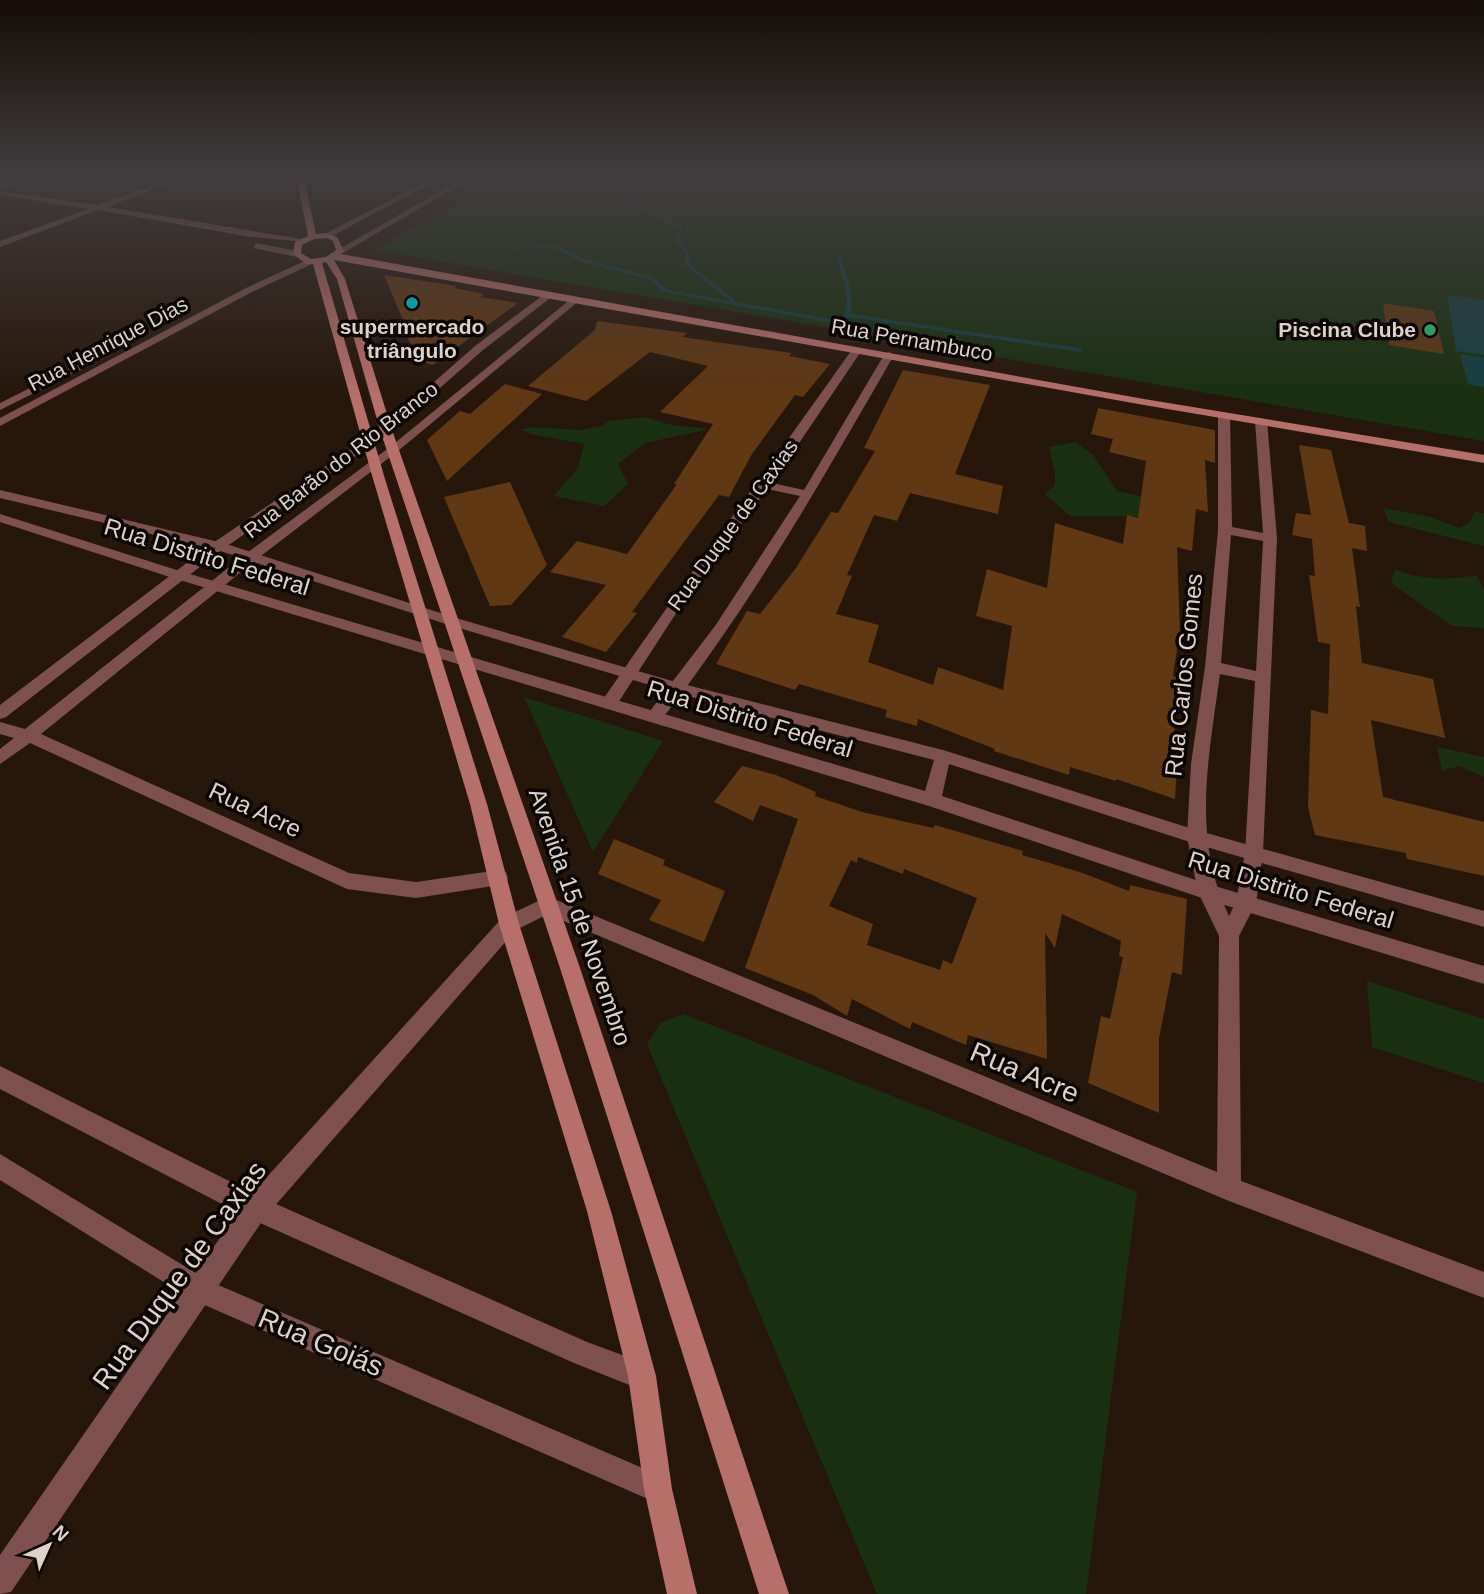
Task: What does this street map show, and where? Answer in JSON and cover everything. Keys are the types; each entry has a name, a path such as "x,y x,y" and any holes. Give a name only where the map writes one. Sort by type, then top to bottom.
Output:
{"main road":[{"path":"305,248 318,257"},
{"name":"Avenida 15 de Novembro","path":"318,257 324,248"},
{"name":"Avenida 15 de Novembro","path":"318,257 341,279 386,429 640,1179 774,1594"},
{"name":"Avenida 15 de Novembro","path":"318,257 367,442 433,652 499,878 509,924 599,1211 642,1376 658,1489 682,1594"},
{"name":"Rua Pernambuco","path":"318,257 1484,459"}],"street":[{"name":"Rua Pernambuco","path":"270,248 318,257"},
{"name":"Rua Henrique Dias","path":"0,423 249,290 334,248"},
{"name":"Rua Henrique Dias","path":"0,407 236,287 318,257"},
{"name":"Rua Barão do Rio Branco","path":"0,713 178,575 386,429 479,348 549,295"},
{"name":"Rua Barão do Rio Branco","path":"0,758 252,556 394,449 575,300"},
{"path":"479,348 509,353"},
{"name":"Rua Duque de Caxias","path":"610,702 677,601 764,485 857,350"},
{"name":"Rua Duque de Caxias","path":"656,715 730,617 889,355"},
{"name":"Rua Carlos Gomes","path":"1224,415 1225,530 1213,667 1199,764 1196,837 1208,892 1229,936 1229,1189"},
{"name":"Rua Carlos Gomes","path":"1229,936 1246,903 1254,853 1269,538 1261,421"},
{"path":"764,485 807,494"},
{"name":"Rua Distrito Federal","path":"0,494 218,546 451,621 678,688 943,756 1196,837 1484,919"},
{"name":"Rua Distrito Federal","path":"0,518 466,662 656,715 932,800 1208,892 1484,975"},
{"path":"1225,530 1269,538"},
{"path":"1213,667 1264,678"},
{"name":"Rua Acre","path":"0,728 29,736 347,881 416,890 499,878"},
{"path":"932,800 943,756"},
{"name":"Rua Duque de Caxias","path":"0,1581 256,1209 509,924 547,905"},
{"name":"Rua Acre","path":"547,905 1229,1189 1484,1285"},
{"path":"3,1083 256,1209 583,1354 642,1376"},
{"name":"Rua Goiás","path":"0,1166 200,1290 658,1489"}],"green space":[{"path":"1484,248 1484,441 859,333 864,326 853,324 848,331 374,250"},
{"path":"645,417 672,425 710,429 645,443 618,464 628,484 604,506 554,496 578,468 584,444 521,430 532,427 581,430 601,426 609,421"},
{"path":"1075,442 1093,455 1117,491 1168,502 1173,517 1070,516 1045,494 1055,485 1049,447"},
{"path":"1383,508 1431,517 1459,528 1469,523 1475,512 1484,513 1484,546 1389,522"},
{"path":"1395,570 1436,578 1477,575 1484,590 1484,628 1452,626 1391,583"},
{"path":"524,697 663,741 593,852"},
{"path":"1437,747 1484,757 1484,777 1459,766 1442,771"},
{"path":"1367,981 1484,1019 1484,1083 1372,1047"},
{"path":"683,1014 1137,1192 1086,1594 877,1594 647,1044 661,1023"}],"water":[{"path":"1447,295 1484,300 1484,355 1456,351"},
{"path":"1460,354 1484,358 1484,387 1468,384"}],"building":[{"path":"384,275 457,286 454,288 484,294 480,297 518,303 433,365 417,360"},
{"path":"1383,303 1434,311 1444,354 1389,345"},
{"path":"597,321 687,333 682,337 792,353 789,356 830,364 803,397 795,395 752,454 729,497 719,495 632,612 637,613 606,652 562,637 606,585 550,572 577,541 627,554 677,484 674,484 713,424 660,412 708,366 650,352 586,401 528,386 595,330"},
{"path":"903,370 990,385 955,474 1003,486 998,514 910,493 897,521 874,515 847,575 852,576 836,614 879,625 868,662 933,685 938,667 1003,690 1012,626 976,616 987,569 1047,588 1055,523 1123,544 1127,515 1138,518 1146,461 1109,452 1113,439 1091,434 1098,408 1215,430 1215,463 1205,460 1208,512 1196,509 1192,551 1177,547 1180,631 1173,676 1178,677 1174,735 1179,736 1175,799 1070,767 1069,775 994,751 995,749 918,719 917,726 885,717 887,710 799,684 795,690 716,664 747,611 760,614 796,568 831,512 838,513 875,451 864,448"},
{"path":"505,384 542,394 447,481 427,440 460,411 470,414"},
{"path":"1299,445 1331,450 1349,523 1365,526 1367,551 1352,548 1360,607 1356,606 1362,663 1433,679 1445,738 1371,720 1383,797 1484,822 1484,876 1407,859 1406,853 1315,835 1308,807 1311,710 1328,714 1330,644 1318,642 1309,575 1315,576 1312,539 1292,535 1296,513 1311,515"},
{"path":"510,482 547,565 511,605 490,606 444,497"},
{"path":"742,766 776,775 816,792 815,796 862,812 933,828 935,825 1023,851 1022,855 1080,872 1129,891 1130,885 1187,899 1182,975 1172,972 1159,1038 1159,1113 1088,1083 1101,1016 1110,1019 1123,957 1119,956 1121,941 1062,914 1055,948 1045,933 1047,1059 968,1035 966,1045 912,1022 910,1029 852,999 847,1016 813,995 745,968 798,819 760,805 753,821 714,802","holes":["858,857 903,874 904,869 977,898 952,964 943,960 940,970 867,945 873,924 829,906 851,860 857,863"]},
{"path":"614,839 665,860 663,865 725,891 704,942 649,920 661,900 598,874"}],"waterway":[{"path":"559,248 579,259 650,278 666,291 843,323 847,316 849,300 839,259"},
{"path":"684,248 688,265 733,301"},
{"path":"849,315 1080,350"}],"place":[{"name":"supermercado triângulo","path":"412,303"},
{"name":"Piscina Clube","path":"1430,330"}]}
